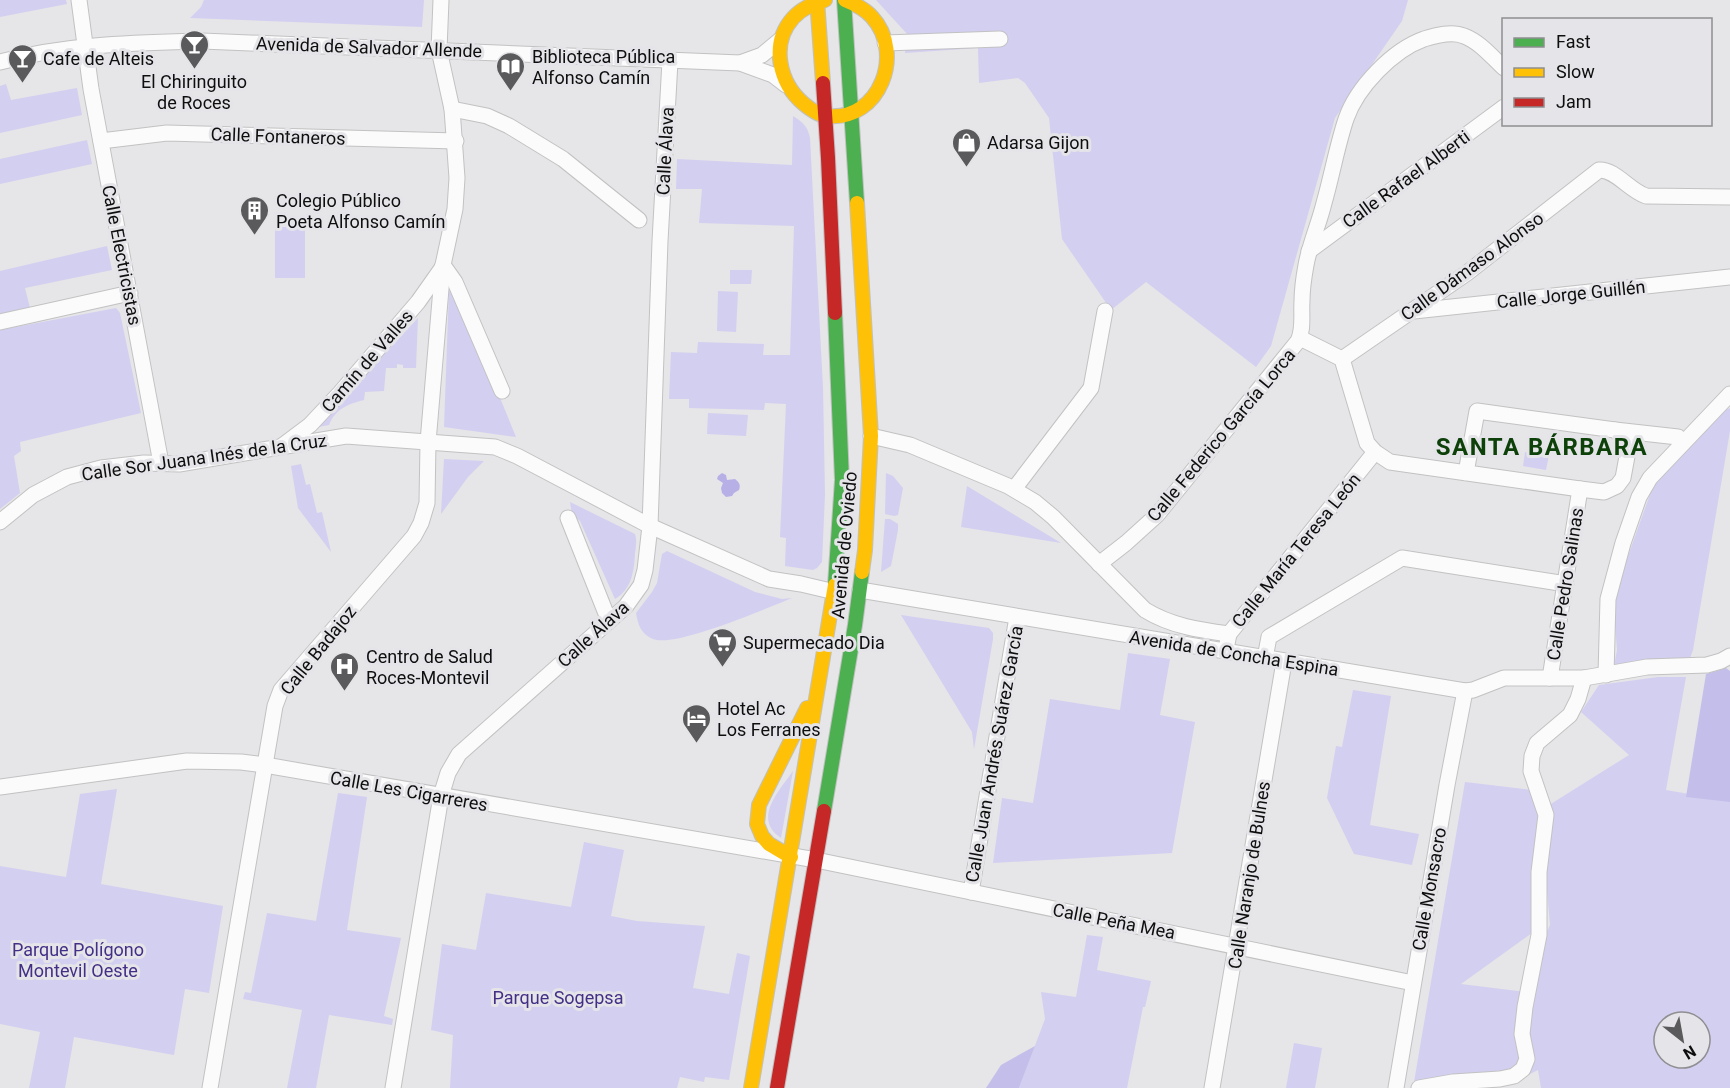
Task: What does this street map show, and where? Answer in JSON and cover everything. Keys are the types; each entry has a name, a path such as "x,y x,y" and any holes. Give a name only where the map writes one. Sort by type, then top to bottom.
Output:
{"main road":[{"path":"816,0 798,12 785,29 780,40 780,64 786,85 799,101 824,116 850,115 864,108 877,95 885,77 885,43 875,19 863,9 844,0"},
{"name":"Avenida de Oviedo","path":"751,1088 835,592 842,480 816,0"},
{"name":"Avenida de Oviedo","path":"777,1088 855,625 865,550 871,436 844,0"},
{"name":"Avenida de Oviedo","path":"791,857 769,844 762,836 757,824 759,805 820,682"}],"street":[{"name":"Calle Electricistas","path":"79,0 91,89 161,463"},
{"path":"441,0 439,50 452,109 457,178 455,209 443,265 455,282 502,391"},
{"path":"862,0 875,19"},
{"name":"Calle Federico García Lorca","path":"1099,564 1157,515 1300,338 1304,279 1309,251 1347,118 1356,99 1378,71 1401,51 1419,41 1446,34 1462,35 1476,43 1502,67"},
{"path":"885,43 1000,39"},
{"name":"Avenida de Salvador Allende","path":"740,63 762,55 780,40"},
{"name":"Avenida de Salvador Allende","path":"0,62 16,57 85,46 202,41 740,63 773,75 786,85"},
{"name":"Calle Álava","path":"393,1088 441,796 448,773 459,754 626,606 641,585 650,526 660,241 670,61"},
{"path":"852,152 858,132 877,95"},
{"name":"Calle Rafael Alberti","path":"1309,251 1502,108"},
{"path":"452,109 487,116 509,126 563,159 639,220"},
{"name":"Calle Fontaneros","path":"101,141 167,133 456,141"},
{"name":"Calle Dámaso Alonso","path":"1342,359 1467,273 1599,171 1608,171 1638,193 1646,196 1730,197"},
{"name":"Calle Badajoz","path":"210,1088 275,706 281,690 422,524 427,503 428,442 443,265"},
{"name":"Camín de Valles","path":"281,447 310,425 340,393 418,302 443,265"},
{"name":"Calle Jorge Guillén","path":"1412,311 1730,277"},
{"path":"0,322 130,293"},
{"path":"1014,489 1091,388 1105,311"},
{"path":"1300,338 1342,359 1367,443 1375,452 1390,462 1604,492 1617,486 1623,478 1628,451 1625,440 1615,430"},
{"path":"1606,675 1608,599 1623,543 1639,497 1650,478 1730,394"},
{"path":"1466,473 1477,411 1678,437"},
{"name":"Calle Sor Juana Inés de la Cruz","path":"0,522 33,495 67,477 101,468 144,463 179,464 346,436 495,447 517,456 650,526"},
{"path":"871,436 910,445 1014,489 1053,517 1145,610 1157,618 1177,625 1229,634"},
{"name":"Calle María Teresa León","path":"1226,652 1229,634 1375,452"},
{"name":"Calle Pedro Salinas","path":"1550,678 1580,489"},
{"path":"568,518 609,621"},
{"path":"650,526 769,579 835,592"},
{"path":"1264,658 1269,637 1402,558 1566,584"},
{"name":"Avenida de Concha Espina","path":"860,590 1465,691 1504,678 1584,678 1647,668 1707,665 1730,656"},
{"name":"Calle Juan Andrés Suárez García","path":"970,892 1017,617"},
{"name":"Calle Naranjo de Bulnes","path":"1212,1088 1284,662"},
{"path":"1419,1088 1453,1082 1500,1079 1514,1076 1523,1069 1527,1059 1522,1034 1539,935 1539,872 1546,815 1531,771 1532,756 1537,743 1570,716 1584,678"},
{"name":"Calle Monsacro","path":"1396,1088 1465,691"},
{"name":"Calle Les Cigarreres","path":"0,787 187,761 240,762 816,860"},
{"name":"Calle Peña Mea","path":"816,860 1413,983"}],"green space":[{"path":"0,0 66,0 67,4 0,17"},
{"path":"204,0 424,0 422,27 190,18 201,7"},
{"path":"876,0 1408,0 1402,21 1335,118 1271,346 1256,367 1146,282 1111,310 1062,239 1049,118 1025,83 1018,78 979,83 978,48 905,53 908,35"},
{"path":"6,84 11,100 77,88 82,115 0,133 0,86"},
{"path":"793,116 804,125 810,138 823,388 825,495 822,562 813,570 785,566 786,538 780,537 786,404 765,403 764,410 689,408 689,399 669,399 671,352 697,353 698,342 764,344 763,355 790,355 794,226 699,223 702,189 676,189 677,159 792,165"},
{"path":"87,140 92,164 0,184 0,159"},
{"path":"275,227 305,227 305,278 275,278"},
{"path":"107,246 112,270 25,288 30,308 0,314 0,271"},
{"path":"730,270 752,270 751,284 730,284"},
{"path":"451,289 459,298 516,437 444,427 449,290"},
{"path":"718,291 738,292 736,332 717,331"},
{"path":"116,308 120,313 141,413 20,442 21,451 14,456 20,493 0,509 0,330"},
{"path":"418,318 416,368 403,368 403,365 397,364 397,368 386,368 384,391 365,392 364,400 343,408 329,425 318,427 317,426"},
{"path":"1730,408 1730,431 1690,658 1614,666 1617,650 1613,598 1653,486 1719,413"},
{"path":"708,413 748,415 746,436 707,434"},
{"path":"1525,452 1549,455 1546,470 1523,466"},
{"path":"444,459 484,461 468,477 441,514"},
{"path":"301,464 306,485 310,484 317,513 322,512 331,552 298,508 291,466"},
{"path":"886,473 893,476 903,488 898,515 894,516 885,514"},
{"path":"967,486 1061,543 961,527"},
{"path":"570,502 635,534 636,545 631,579 621,595 615,599 580,521 572,514"},
{"path":"885,519 898,524 898,530 891,566 881,572"},
{"path":"667,551 755,592 782,599 792,598 700,633 680,638 653,639 641,629 636,613 657,583 662,554"},
{"path":"901,615 989,628 993,633 974,749 972,732"},
{"path":"1128,653 1170,659 1160,715 1195,722 1172,853 993,863 1002,798 1033,803 1050,699 1120,710"},
{"path":"1658,677 1686,677 1666,790 1730,801 1730,1088 1541,1088 1538,1070 1526,1076 1413,1088 1465,782 1532,790 1542,821 1532,933 1461,984 1534,993 1546,934 1550,925 1547,890 1546,807 1629,755 1581,712 1599,685"},
{"path":"1353,690 1391,696 1370,825 1419,834 1412,865 1354,854 1327,798 1336,746 1342,747"},
{"path":"793,771 781,838 773,830 768,814 775,796"},
{"name":"Parque Polígono Montevil Oeste","path":"117,789 101,884 223,906 209,993 185,989 174,1055 74,1037 65,1088 29,1088 40,1032 0,1024 0,866 66,877 80,794"},
{"path":"338,793 367,797 347,930 401,938 384,1016 393,1019 392,1025 329,1015 316,1088 287,1088 302,1010 243,999 245,992 251,993 267,913 316,921"},
{"name":"Parque Sogepsa","path":"584,842 624,850 611,916 637,921 705,926 693,988 729,994 737,953 750,956 729,1080 705,1077 704,1082 680,1077 677,1088 450,1088 453,1035 431,1030 442,944 476,950 486,893 571,907"},
{"path":"1087,935 1103,937 1097,970 1151,981 1145,1007 1143,1007 1127,1088 1019,1088 1045,1019 1041,992 1076,997"},
{"path":"1294,1043 1322,1048 1315,1088 1286,1088"}],"shaded area":[{"path":"722,473 726,475 727,480 735,479 739,484 739,490 732,496 726,497 722,493 723,483 717,479"},
{"path":"1726,668 1730,671 1730,802 1686,797 1706,674"},
{"path":"1035,1046 1019,1088 986,1088 1001,1065"}],"traffic: fast":[{"path":"844,0 857,203"},
{"path":"835,313 842,480 835,585"},
{"path":"824,811 862,572"}],"traffic: slow":[{"path":"817,0 823,83"},
{"path":"825,0 804,9 793,18 782,39 780,63 783,74 795,95 812,110 828,116 846,115 861,108 882,82 886,65 886,48 882,32 872,17 845,0"},
{"path":"857,203 871,436 862,572"},
{"path":"751,1088 835,585"},
{"path":"791,857 769,844 762,836 757,824 759,805 807,708"}],"traffic: jam":[{"path":"823,83 835,313"},
{"path":"777,1088 824,811"}],"place":[{"name":"El Chiringuito de Roces","path":"194,70"},
{"name":"Cafe de Alteis","path":"22,84"},
{"name":"Biblioteca Pública Alfonso Camín","path":"511,92"},
{"name":"Adarsa Gijon","path":"966,168"},
{"name":"Colegio Público Poeta Alfonso Camín","path":"255,236"},
{"name":"Supermecado Dia","path":"722,668"},
{"name":"Centro de Salud Roces-Montevil","path":"345,692"},
{"name":"Hotel Ac Los Ferranes","path":"696,744"}],"district":[{"name":"SANTA BÁRBARA","path":"1542,447"}]}
